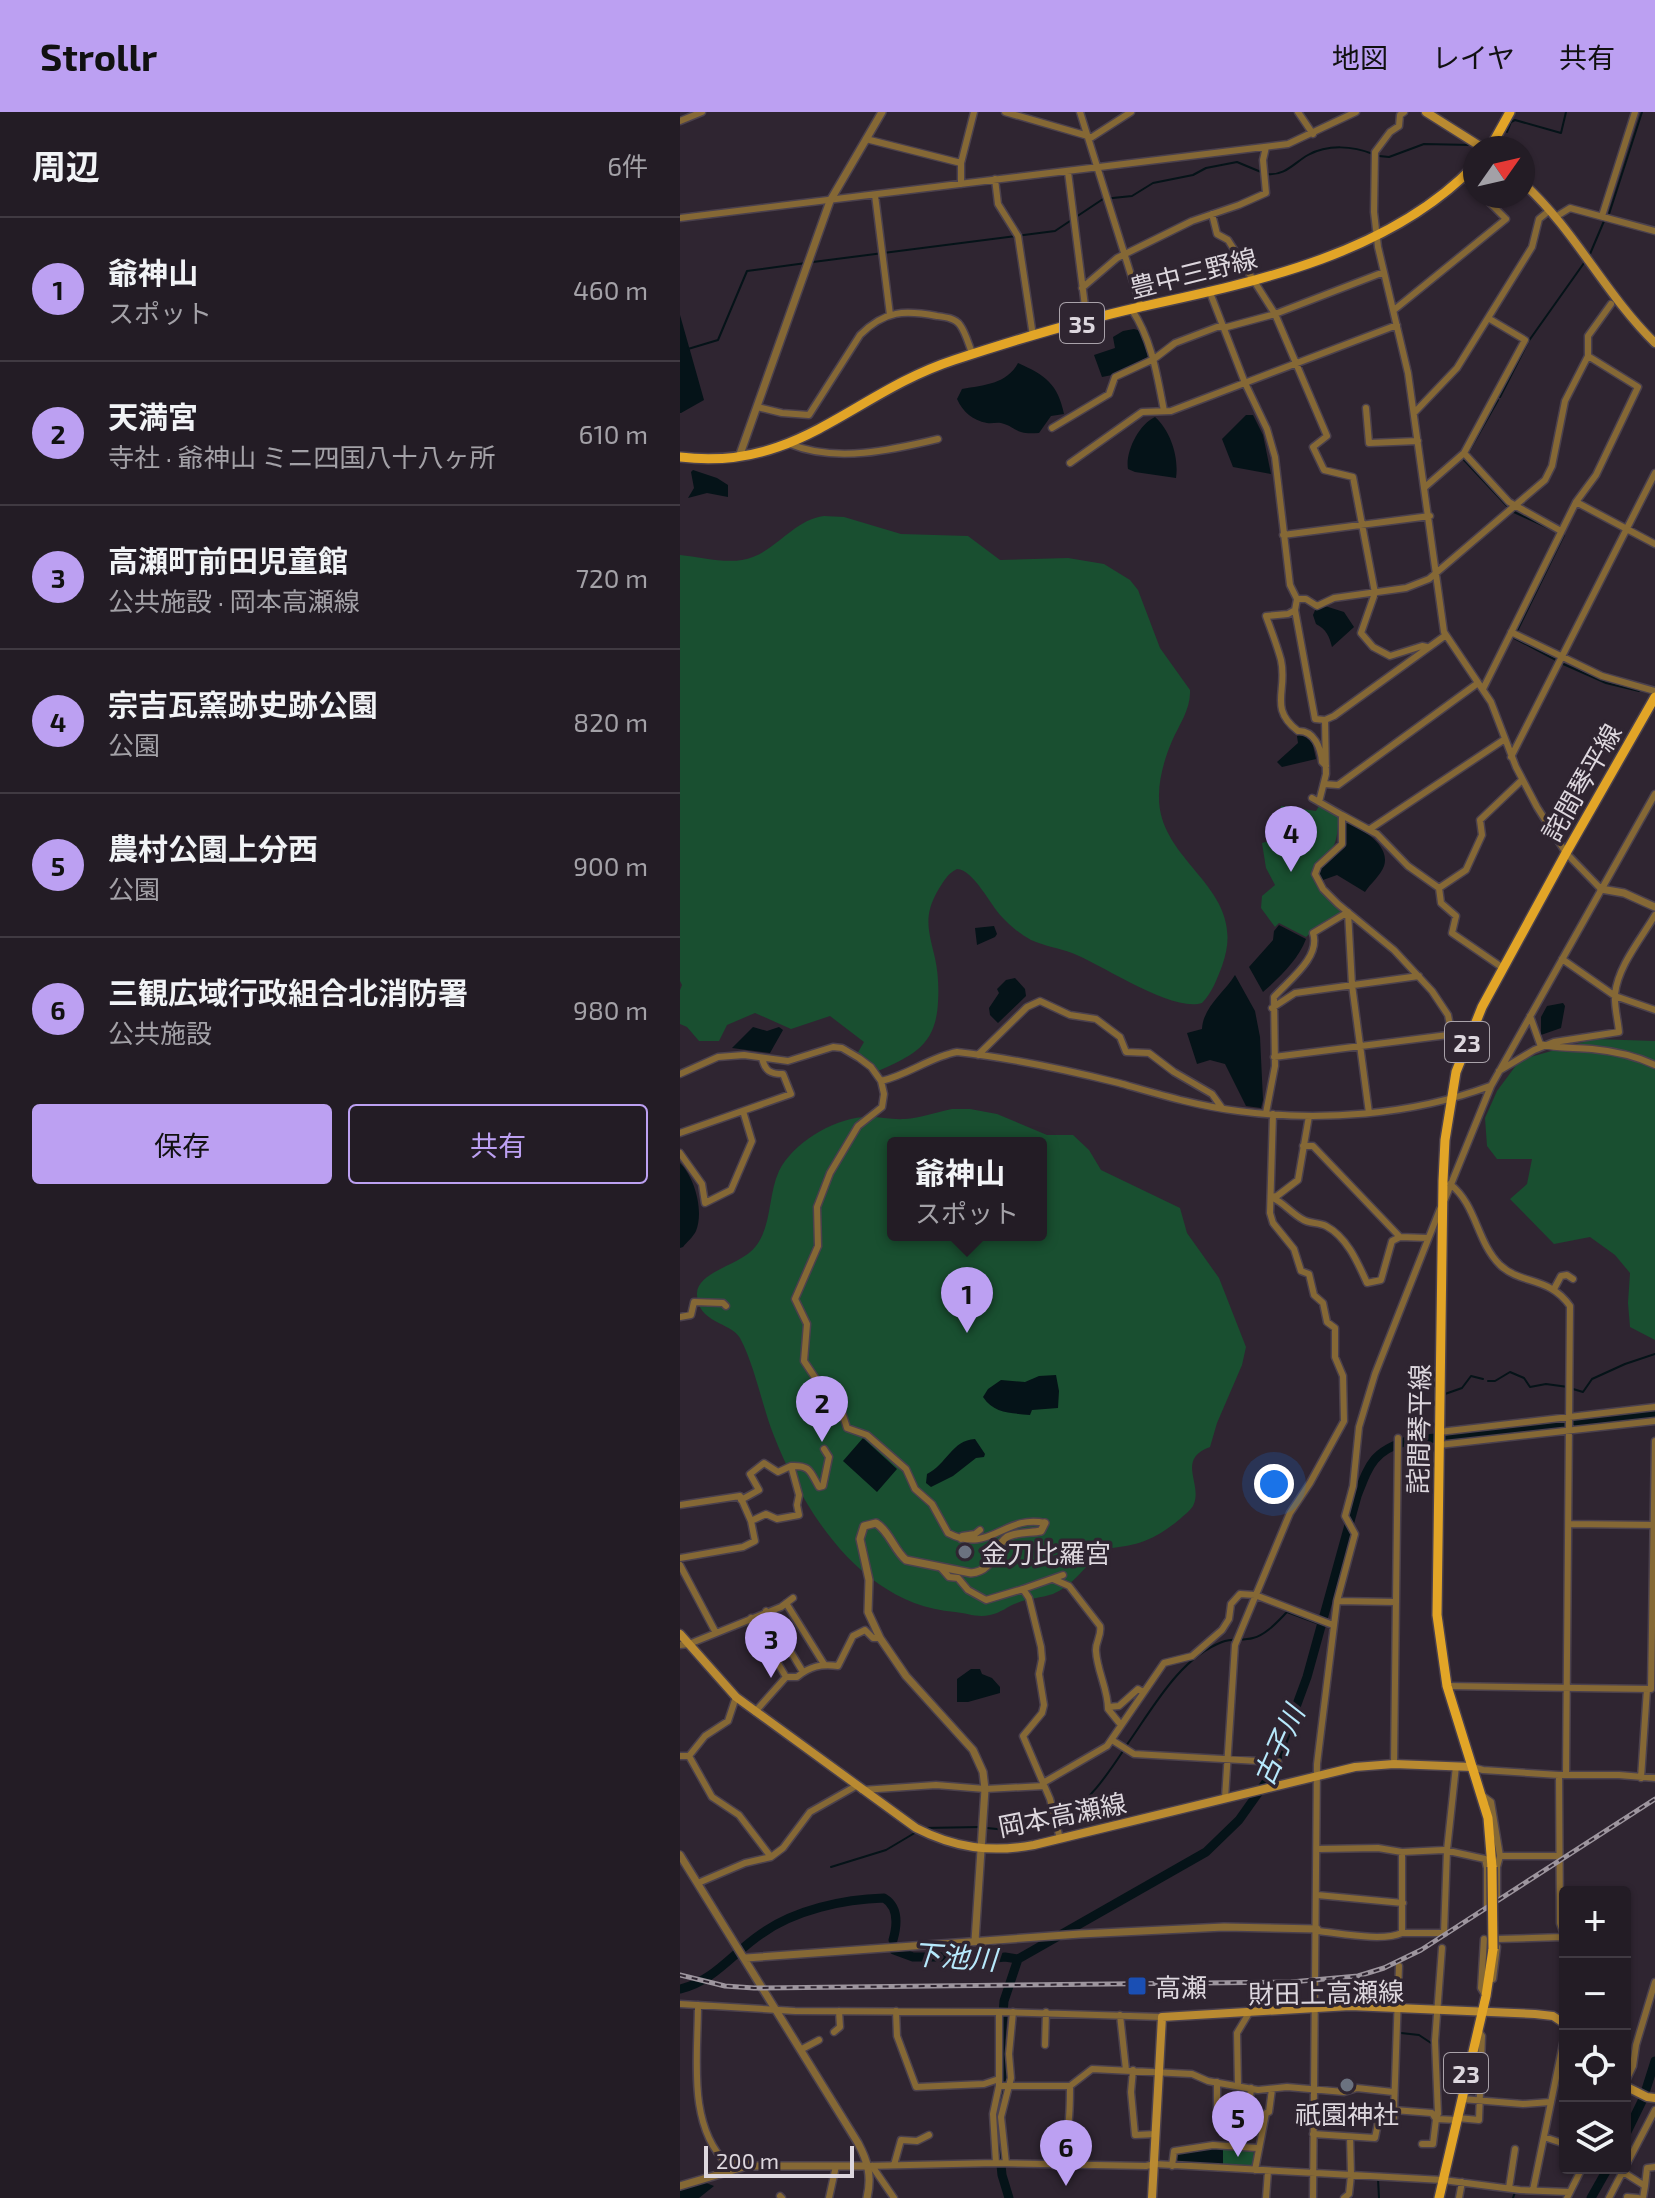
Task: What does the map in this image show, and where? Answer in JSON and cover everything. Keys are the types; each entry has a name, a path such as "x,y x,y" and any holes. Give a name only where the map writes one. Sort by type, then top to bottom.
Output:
{"main road":[{"path":"1426,112 1464,136"},
{"path":"1497,136 1510,112"},
{"name":"豊中三野線","path":"680,457 739,457 790,444 937,366 1136,308 1253,281 1318,261 1426,207 1462,175"},
{"path":"1535,195 1554,213 1631,319 1655,343"},
{"name":"詫間琴平線","path":"1439,2198 1496,1941 1488,1818 1447,1686 1437,1615 1443,1203 1450,1100 1463,1052 1482,1007 1655,694"},
{"name":"岡本高瀬線","path":"680,1634 684,1644 755,1712 859,1788 934,1837 956,1845 980,1849 1014,1848 1355,1767 1394,1764 1472,1767"},
{"name":"財田上高瀬線","path":"1162,2017 1350,2006 1545,2015 1559,2020"},
{"path":"1152,2198 1162,2017"},
{"path":"1631,2087 1654,2098"}],"street":[{"path":"680,121 702,112"},
{"path":"739,457 830,201 882,112"},
{"path":"961,184 961,163 974,112"},
{"path":"1005,112 1088,138 1131,112"},
{"path":"1080,112 1126,255 1136,308 1154,359 1164,411"},
{"path":"1298,112 1313,134"},
{"path":"680,218 1266,147 1297,142 1356,112"},
{"path":"1404,112 1400,115 1399,126 1390,132 1375,152 1373,192 1376,234 1415,412 1438,599 1446,635 1491,702 1522,780 1566,853 1601,889 1624,893 1655,907"},
{"path":"1602,216 1635,112"},
{"path":"866,139 961,163"},
{"path":"1082,288 1103,268 1126,255 1192,221 1266,193 1263,160 1266,147"},
{"path":"1068,172 1087,322"},
{"path":"995,179 998,204 1018,236 1033,337"},
{"path":"875,195 890,315"},
{"path":"1394,310 1506,219 1495,208"},
{"path":"1415,412 1457,368 1532,247 1539,219 1570,208 1655,231"},
{"path":"1212,214 1217,234 1228,240 1275,314 1327,436 1313,447 1324,470 1353,477 1375,593 1361,633 1373,647 1390,656 1427,647"},
{"path":"1052,428 1109,394 1115,377 1154,359 1175,343 1275,314 1384,272"},
{"path":"1210,290 1245,382 1267,429 1275,457 1290,585 1297,599 1295,610 1314,718 1325,720 1446,635"},
{"path":"1297,599 1306,599 1317,606 1334,598 1406,588 1436,575 1548,476 1565,401 1588,356 1590,332 1611,304"},
{"path":"757,407 809,415 860,335 869,326 890,315 909,311 952,318 960,324 973,355"},
{"path":"1425,487 1464,453 1525,340 1488,318"},
{"path":"1070,463 1142,412 1171,411 1397,325"},
{"path":"1324,784 1338,785 1480,686 1511,632 1576,502 1596,475 1639,386 1588,356"},
{"path":"1366,408 1369,443 1418,441"},
{"path":"790,444 857,454 938,439"},
{"path":"1464,453 1511,507 1561,531"},
{"path":"1511,757 1655,473"},
{"path":"1576,502 1655,544"},
{"path":"1283,535 1430,516"},
{"path":"1295,610 1288,614 1266,616 1283,673 1279,707 1285,721 1298,731 1303,730 1312,736 1326,766"},
{"path":"1511,632 1561,660 1655,694"},
{"path":"1325,720 1324,784 1316,800 1370,829 1419,875 1439,888 1441,903 1456,916 1452,933 1503,968"},
{"path":"1370,829 1505,739"},
{"path":"1439,888 1466,870 1482,835 1480,820 1522,780"},
{"path":"1313,2198 1317,1775 1331,1625 1355,1534 1345,1516 1353,1486 1359,1427 1381,1356 1491,1086 1601,889 1652,807 1655,794"},
{"path":"1342,815 1342,844 1318,866 1315,874 1323,889 1394,950 1419,976 1448,1015 1451,1032 1463,1052"},
{"path":"1348,912 1352,985 1369,1113"},
{"path":"1225,1798 1235,1645 1290,1513 1310,1483 1345,1414 1343,1376 1335,1357 1335,1328 1327,1322 1323,1303 1314,1295 1309,1274 1299,1269 1294,1249 1273,1223 1270,1114 1274,997 1311,956 1316,942 1313,933 1348,912"},
{"path":"1499,1071 1546,1045 1619,1032 1615,996 1624,967 1655,915"},
{"path":"1562,959 1615,996 1655,1010"},
{"path":"1272,1008 1295,993 1419,976"},
{"path":"978,1055 1027,1007 1040,1001 1070,1015 1096,1019 1116,1032 1126,1052 1149,1053 1212,1094 1222,1108"},
{"path":"1530,1016 1540,1044 1590,1049 1655,1065"},
{"path":"1274,1057 1451,1032"},
{"path":"680,1074 718,1057 736,1055 788,1061 828,1047 842,1048 871,1067 881,1081 885,1101 858,1126 830,1173 817,1207 818,1246 795,1302 807,1324 804,1361 841,1409 847,1428 867,1435 906,1469 915,1489 932,1504 948,1533 970,1542 985,1539 1014,1525 1045,1523"},
{"path":"881,1081 940,1055 957,1052 1115,1082 1222,1108 1309,1116 1369,1113 1450,1100 1491,1086"},
{"path":"680,1133 791,1094 783,1074 767,1071 762,1058"},
{"path":"680,1153 702,1184 705,1203 729,1192 752,1141 743,1111"},
{"path":"1271,1197 1298,1180 1309,1116"},
{"path":"1303,1146 1313,1146 1400,1237"},
{"path":"1450,1184 1466,1202 1480,1237 1500,1265 1554,1289 1568,1302 1571,1310 1566,1688 1559,1886"},
{"path":"1271,1197 1285,1204 1302,1220 1333,1231 1357,1262 1367,1283 1381,1280 1392,1241 1400,1237 1428,1238"},
{"path":"1554,1289 1561,1276 1567,1275 1573,1279"},
{"path":"680,1317 691,1315 694,1302 723,1303 726,1306"},
{"path":"1439,1432 1655,1407"},
{"path":"1439,1445 1569,1428 1655,1421"},
{"path":"1485,1426 1485,1439"},
{"path":"1394,1764 1398,1438"},
{"path":"1641,1778 1651,1689 1655,1441"},
{"path":"741,1500 759,1490 750,1474 764,1463 778,1472 802,1465 813,1473 819,1487 823,1486 829,1457 824,1449"},
{"path":"751,1521 766,1514 777,1519 799,1515 799,1495 791,1466"},
{"path":"680,1505 740,1496 751,1521 755,1541 743,1547 680,1558"},
{"path":"975,1941 985,1789 983,1772 973,1750 906,1676 880,1638 868,1612 869,1580 860,1539 864,1526 876,1523 906,1560 942,1569 979,1573 990,1565 1009,1535 1041,1531 1045,1523"},
{"path":"1569,1524 1654,1525"},
{"path":"961,1539 980,1530"},
{"path":"680,1565 716,1633"},
{"path":"942,1569 949,1577 958,1578 968,1590 986,1600 1063,1575"},
{"path":"1053,1579 1069,1586 1100,1626 1102,1632 1096,1650 1108,1707 1121,1725"},
{"path":"1023,1589 1029,1598 1041,1647 1039,1674 1044,1705 1042,1713 1023,1736 1050,1799 1060,1839"},
{"path":"698,1883 745,1863 771,1857 783,1848 810,1812 859,1788 936,1785 985,1789 1043,1785 1095,1754 1112,1740 1164,1663 1192,1656 1222,1630 1229,1619 1235,1597 1247,1593 1255,1595 1331,1625"},
{"path":"684,1644 790,1600 824,1664"},
{"path":"1337,1601 1396,1602"},
{"path":"766,1611 803,1672"},
{"path":"751,1618 786,1677"},
{"path":"755,1712 786,1677 797,1677 824,1664 838,1666 853,1636 865,1630 873,1638 880,1638"},
{"path":"1447,1686 1651,1689"},
{"path":"1108,1707 1119,1706 1138,1689 1143,1692"},
{"path":"689,1756 705,1736 728,1721 736,1697"},
{"path":"1112,1740 1134,1754 1278,1762"},
{"path":"680,1756 689,1756"},
{"path":"689,1756 712,1797 739,1815 771,1857"},
{"path":"746,1958 1224,1927 1317,1930 1378,1936 1444,1933 1447,1850 1456,1766"},
{"path":"1472,1767 1479,1770 1655,1778"},
{"path":"1481,1794 1491,1802 1500,1856"},
{"path":"1318,1849 1447,1850 1491,1865"},
{"path":"1402,1852 1402,1933"},
{"path":"680,1855 802,2049 869,2166 894,2198"},
{"path":"1487,1906 1491,1865 1500,1856 1559,1856"},
{"path":"1491,1865 1497,1897"},
{"path":"1317,1895 1403,1903"},
{"path":"1496,1941 1559,1938"},
{"path":"1484,1939 1481,1988 1486,1996"},
{"path":"1422,2144 1433,2144 1438,2114 1436,1974 1442,1948"},
{"path":"1313,2134 1375,2138 1378,2123 1394,2118 1399,1966"},
{"path":"1631,2070 1655,1982"},
{"path":"897,2000 897,2036 916,2087 984,2084 1070,2086 1092,2069 1192,2074 1251,2088 1314,2088 1344,2092 1357,2088 1393,2092"},
{"path":"680,2004 839,2011 1046,2012 1162,2017"},
{"path":"698,2005 701,2120 717,2154 727,2164 746,2162 747,2166"},
{"path":"834,2032 840,2027 839,2011"},
{"path":"999,2012 1003,2084 1001,2117 1006,2163"},
{"path":"996,2163 993,2114 1009,2054 1013,2012"},
{"path":"1045,2045 1046,2012"},
{"path":"1238,2085 1237,2033 1249,2013"},
{"path":"1120,2015 1130,2070 1135,2135 1156,2134"},
{"path":"1394,2110 1479,2120 1482,2036 1477,2029"},
{"path":"802,2049 819,2040"},
{"path":"1533,2190 1559,2061"},
{"path":"1217,2082 1217,2112"},
{"path":"1053,2165 1066,2142 1070,2086"},
{"path":"1247,2126 1251,2088"},
{"path":"1255,2170 1257,2148 1263,2138 1272,2089"},
{"path":"1364,2100 1366,2089"},
{"path":"1461,2099 1523,2104 1550,2102"},
{"path":"1631,2156 1655,2110"},
{"path":"894,2165 901,2140 917,2141 929,2135"},
{"path":"1344,2198 1349,2194 1351,2175 1350,2137"},
{"path":"1544,2137 1559,2142"},
{"path":"1172,2166 1174,2151 1213,2145 1257,2148"},
{"path":"1509,2188 1513,2153"},
{"path":"680,2186 747,2166 1155,2164 1443,2180 1568,2195 1579,2174"},
{"path":"829,2198 836,2166"},
{"path":"867,2198 871,2180 869,2166"},
{"path":"1627,2197 1641,2198 1647,2168 1655,2167"},
{"path":"1266,2198 1268,2171"},
{"path":"1609,2198 1622,2174"},
{"path":"1626,2174 1645,2186"},
{"path":"1459,2198 1462,2182"},
{"path":"1516,2198 1520,2190"}],"green space":[{"path":"824,516 844,517 901,534 968,536 1000,560 1068,558 1104,564 1130,580 1138,590 1160,648 1190,690 1187,710 1165,761 1159,795 1162,819 1172,840 1214,896 1224,916 1228,939 1222,966 1202,1003 1174,1001 1072,953 1031,940 997,912 970,875 957,869 937,892 930,909 929,932 938,980 933,1029 921,1047 902,1060 878,1071 857,1054 864,1042 830,1016 791,1029 755,1013 727,1025 719,1041 699,1041 687,1027 680,1024 680,555 742,560 764,552 802,524"},
{"path":"1281,806 1316,811 1319,806 1338,816 1333,848 1314,875 1345,910 1306,937 1279,923 1275,927 1261,908 1262,896 1275,885 1266,868 1262,843 1279,838"},
{"path":"1594,1039 1655,1041 1655,1340 1630,1327 1630,1273 1615,1255 1590,1237 1554,1244 1510,1199 1527,1184 1532,1159 1497,1159 1487,1146 1485,1118 1497,1091 1520,1060"},
{"path":"952,1109 970,1109 997,1114 1047,1135 1073,1135 1089,1150 1101,1170 1180,1208 1187,1233 1219,1278 1246,1347 1210,1447 1194,1459 1195,1498 1190,1510 1152,1538 1101,1549 1060,1590 985,1616 922,1606 892,1592 865,1574 841,1550 820,1524 787,1465 740,1338 708,1316 698,1303 699,1285 705,1279 756,1246 765,1229 779,1171 803,1142 826,1128 851,1119 923,1116"},
{"path":"1223,2147 1254,2149 1253,2168 1223,2166"}],"shaded area":[{"path":"680,315 704,400 681,413 680,413"},
{"path":"1134,329 1141,331 1148,357 1102,377 1094,355 1115,348 1113,337"},
{"path":"1018,363 1049,382 1058,395 1064,414 1051,416 1039,433 1025,433 1001,423 972,418 957,399 962,389 1001,379"},
{"path":"1246,415 1253,415 1263,435 1271,474 1233,467 1222,439"},
{"path":"1155,417 1173,445 1176,478 1128,469 1134,439"},
{"path":"693,470 728,485 728,497 707,493 688,498 694,488"},
{"path":"1325,606 1344,612 1354,627 1332,647 1313,615 1316,608"},
{"path":"1304,732 1312,741 1316,759 1282,767 1277,762 1298,743 1297,736"},
{"path":"1344,822 1373,838 1383,851 1384,866 1365,892 1337,875 1323,880 1318,873 1320,865 1343,844"},
{"path":"1279,925 1306,939 1293,961 1263,992 1249,967 1273,940 1274,931"},
{"path":"994,926 995,937 977,945 975,928"},
{"path":"1235,975 1255,1011 1260,1037 1261,1108 1246,1106 1225,1064 1210,1060 1197,1064 1187,1033 1202,1029 1210,1007"},
{"path":"1015,978 1025,989 1026,996 998,1023 990,1015 989,1008 999,993 997,989 1006,980"},
{"path":"1563,1003 1561,1028 1541,1035 1541,1017 1547,1006"},
{"path":"753,1027 767,1031 779,1027 783,1030 770,1053 732,1048"},
{"path":"680,1163 694,1186 699,1214 696,1231 680,1248"},
{"path":"1056,1375 1058,1408 1032,1410 1030,1415 1010,1413 992,1407 983,1397 1001,1380 1025,1382 1039,1376"},
{"path":"863,1438 897,1469 877,1492 843,1461"},
{"path":"975,1439 984,1457 976,1458 953,1476 931,1487 926,1483 927,1474 955,1448"},
{"path":"971,1669 980,1669 982,1674 992,1678 1000,1687 1000,1693 957,1702 957,1679"},
{"path":"1223,2147 1223,2166 1174,2163 1176,2151"},
{"path":"701,2181 714,2186 699,2198 680,2198 680,2189"}],"waterway":[{"path":"1507,132 1515,120 1561,133 1566,112"},
{"path":"1609,214 1642,112"},
{"path":"1379,156 1389,157 1424,144 1463,145"},
{"path":"1267,174 1284,171 1308,155 1324,149 1349,148 1373,154"},
{"path":"813,262 1055,231 1103,199 1132,196 1153,183 1237,162 1261,172"},
{"path":"1590,254 1604,221"},
{"path":"688,349 718,340 747,271 806,263"},
{"path":"1500,397 1528,342 1584,263"},
{"path":"1468,453 1498,400"},
{"path":"1464,460 1509,508"},
{"path":"1514,512 1555,531"},
{"path":"1517,631 1564,535"},
{"path":"1514,638 1556,660"},
{"path":"1561,663 1606,683 1639,691"},
{"path":"1573,1389 1583,1392 1592,1379 1655,1354"},
{"path":"1488,1381 1495,1381 1510,1372 1524,1378 1530,1387 1546,1384 1568,1387"},
{"path":"1445,1394 1462,1388 1471,1376 1483,1379"},
{"name":"古子川","path":"1009,2198 1002,2175 997,2125 1004,2077 1001,2040 1004,2001 1018,1959 1206,1852 1239,1820 1271,1775 1307,1677 1357,1496 1374,1461 1387,1449 1407,1441 1655,1415"},
{"path":"1126,1746 1167,1687 1206,1650 1226,1641 1258,1636 1287,1612 1322,1625"},
{"path":"987,1828 1034,1828 1068,1814 1096,1788 1123,1751"},
{"path":"923,1828 981,1827"},
{"path":"831,1867 886,1850 918,1831"},
{"name":"下池川","path":"680,1989 703,1980 774,1926 804,1912 836,1904 884,1898 894,1912 893,1940"},
{"name":"下池川","path":"894,1950 913,1957 966,1957 969,1961 1005,1957 1018,1959"},
{"path":"1401,2033 1419,2035 1431,2043"},
{"path":"1631,2124 1655,2061"},
{"path":"1591,2198 1605,2174"},
{"path":"1378,2179 1379,2198"},
{"path":"1513,2198 1515,2192"}],"railway":[{"path":"680,1975 725,1986 754,1988 1291,1982 1358,1976 1384,1968 1421,1950 1655,1799"}],"place":[{"name":"宗吉瓦窯跡史跡公園","path":"1291,872"},
{"name":"爺神山","path":"967,1333"},
{"name":"天満宮","path":"822,1442"},
{"name":"金刀比羅宮","path":"965,1552"},
{"name":"高瀬町前田児童館","path":"771,1678"},
{"name":"高瀬","path":"1137,1986"},
{"name":"祇園神社","path":"1347,2085"},
{"name":"農村公園上分西","path":"1238,2157"},
{"name":"三観広域行政組合北消防署","path":"1066,2186"}]}
